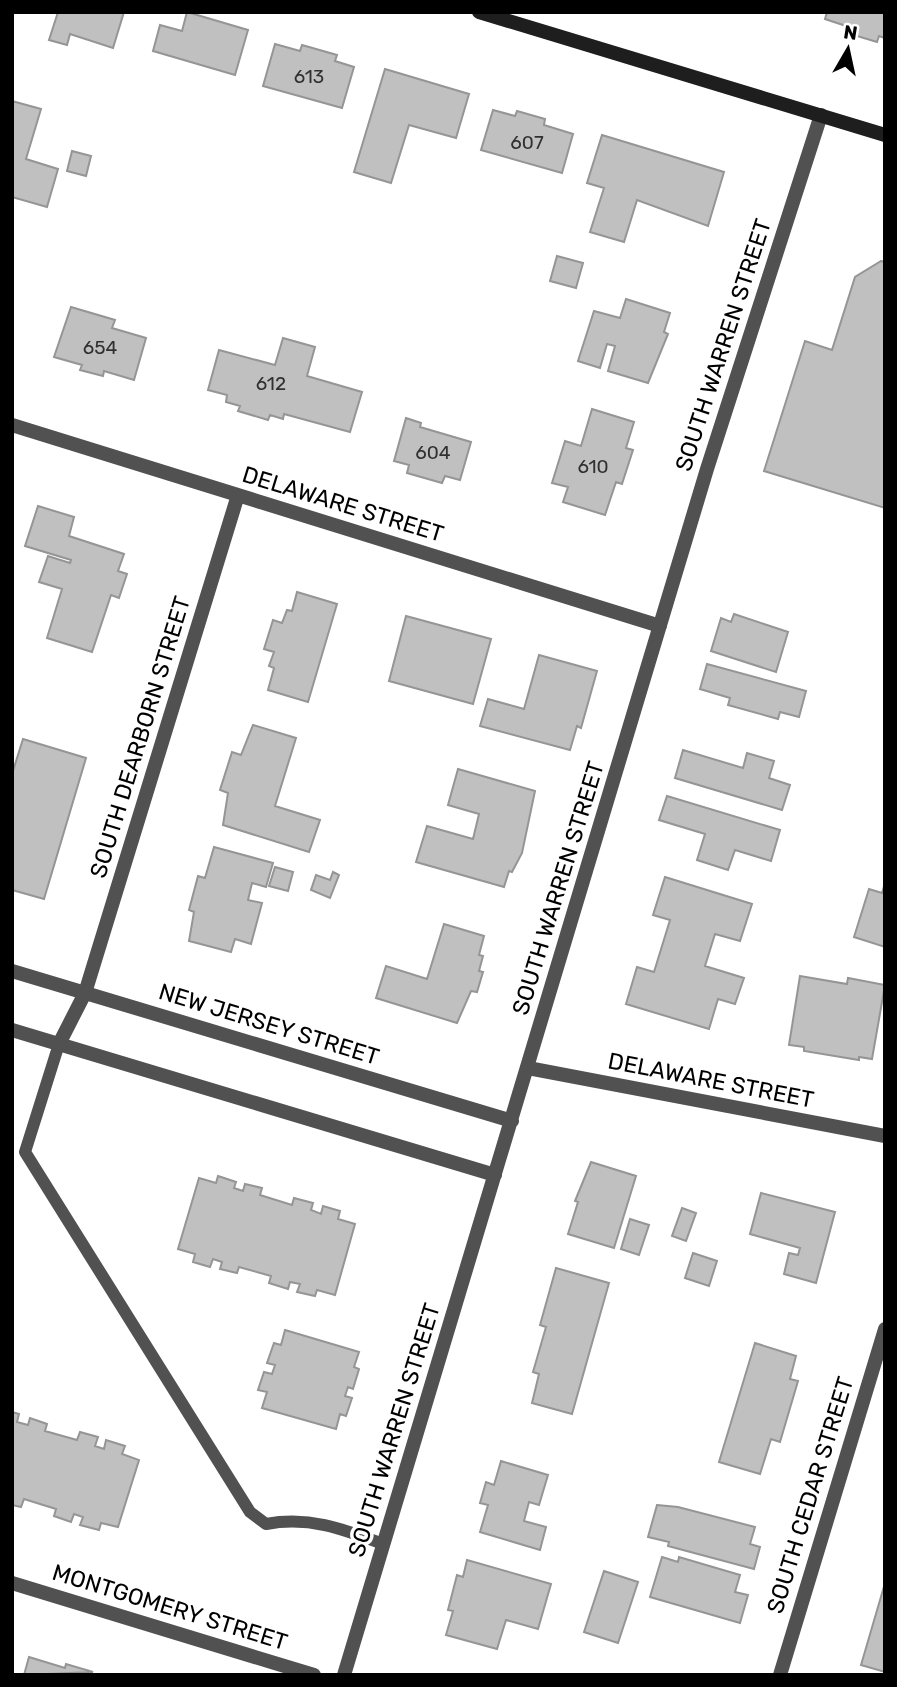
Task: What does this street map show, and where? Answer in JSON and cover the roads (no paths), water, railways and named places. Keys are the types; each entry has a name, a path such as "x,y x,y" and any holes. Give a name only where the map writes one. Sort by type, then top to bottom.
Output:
{"street":[{"path":"479,12 885,135"},
{"name":"SOUTH WARREN STREET","path":"344,1675 660,626 821,115"},
{"name":"DELAWARE STREET","path":"12,425 660,626"},
{"name":"SOUTH DEARBORN STREET","path":"59,1045 85,993 238,495"},
{"name":"NEW JERSEY STREET","path":"12,971 512,1121"},
{"path":"12,1030 495,1175"},
{"name":"DELAWARE STREET","path":"528,1068 885,1136"},
{"name":"SOUTH CEDAR STREET","path":"780,1675 885,1329"},
{"name":"MONTGOMERY STREET","path":"12,1583 314,1675"}],"lane":[{"path":"59,1045 25,1152 250,1512 266,1524 309,1521 335,1526 383,1545"}]}
